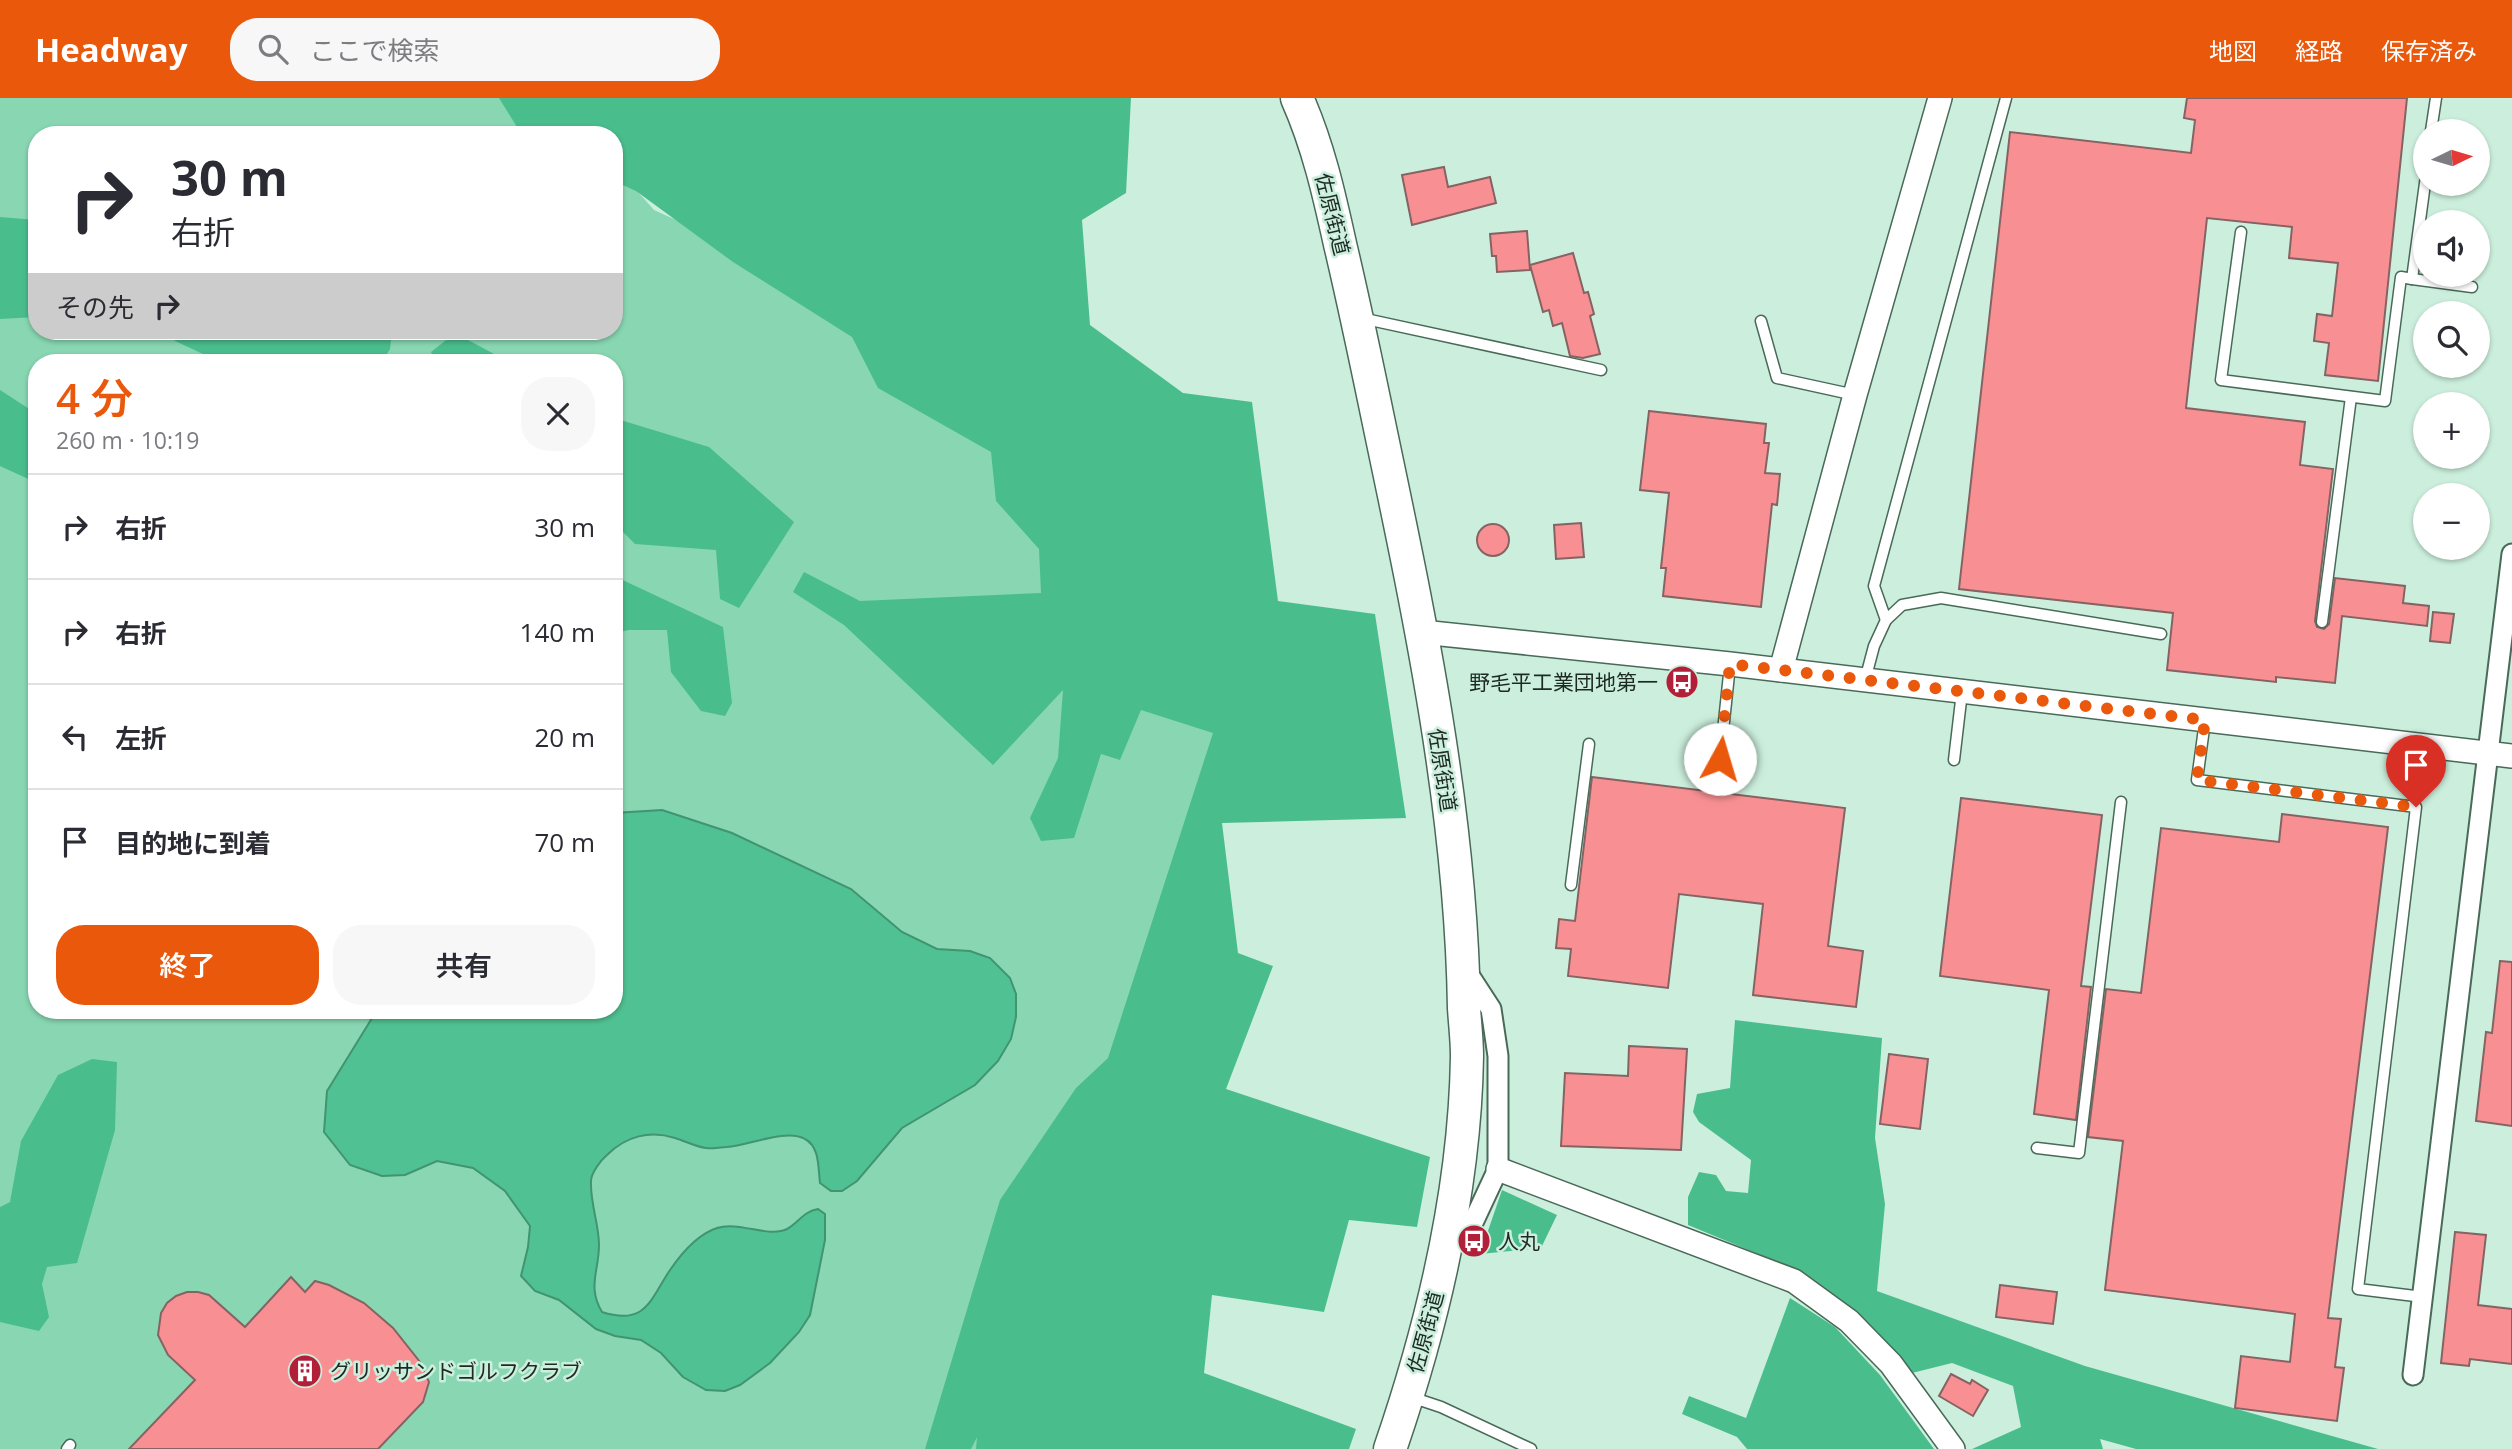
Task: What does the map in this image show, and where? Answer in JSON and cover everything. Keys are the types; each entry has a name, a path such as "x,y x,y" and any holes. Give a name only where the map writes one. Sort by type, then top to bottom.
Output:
{"highway":[{"name":"佐原街道","path":"1297,98 1324,173 1357,317 1422,632 1456,856 1464,968 1467,1055 1458,1166 1447,1237 1429,1318 1390,1449"}],"street":[{"path":"1781,670 1855,395 1940,98"},
{"path":"2413,1376 2512,554"},
{"path":"1422,632 1730,664 2512,756"},
{"path":"1447,1237 1470,1229 1498,1169 1498,1056 1491,1009 1464,968"},
{"path":"1498,1169 1794,1280 1849,1321 1891,1364 1953,1449"}],"lane":[{"path":"1886,620 1874,586 2006,98"},
{"path":"2433,119 2436,98"},
{"path":"2241,232 2221,380 2385,401 2401,277 2412,279 2423,196"},
{"path":"1357,317 1601,370"},
{"path":"1762,321 1777,378 1855,395"},
{"path":"2322,622 2351,397"},
{"path":"1865,680 1874,646 1886,620 1902,605 1941,597 2161,634"},
{"path":"1720,759 1730,664"},
{"path":"1954,760 1962,692"},
{"path":"2205,720 2197,780 2416,807 2358,1289 2423,1297"},
{"path":"1571,885 1589,744"},
{"path":"2037,1148 2080,1153 2121,802"},
{"path":"1407,1396 1441,1407 1531,1449"}],"shaded area":[{"name":"グリッサンドゴルフクラブ","path":"0,98 555,98 580,126 28,126 28,340 623,340 623,175 654,210 828,289 981,414 1255,724 999,1449 0,1449"},
{"path":"499,98 1131,98 1126,193 1082,220 1090,325 1183,393 1252,402 1278,601 1375,614 1406,818 1222,823 1238,953 1273,966 1226,1089 1430,1157 1417,1227 1349,1220 1324,1312 1212,1295 1204,1373 1356,1429 1349,1449 976,1449 977,1437 971,1449 925,1449 1000,1200 1076,1088 1108,1058 1213,733 1141,710 1120,760 1101,754 1074,838 1041,841 1030,818 1058,758 1063,690 993,765 844,625 793,592 804,572 860,601 1041,593 1039,549 996,501 991,452 878,388 852,337 733,262 636,191 623,185 623,126 516,126"},
{"path":"0,217 28,219 28,317 0,319"},
{"path":"173,340 391,340 387,354 203,354"},
{"path":"446,340 468,340 494,354 432,354"},
{"path":"0,390 28,408 28,479 0,466"},
{"path":"623,421 709,447 794,522 739,608 720,599 716,550 635,544 623,532"},
{"path":"623,580 723,627 732,703 725,716 701,711 671,672 667,630 623,631"},
{"path":"662,810 732,833 851,889 902,932 937,949 970,951 990,958 1010,978 1016,994 1016,1017 1011,1039 998,1061 975,1085 902,1128 857,1181 842,1191 831,1191 820,1183 813,1147 797,1136 778,1136 736,1146 708,1148 666,1136 639,1136 614,1148 599,1163 591,1181 599,1245 594,1287 602,1312 628,1316 638,1313 651,1300 679,1258 710,1231 735,1226 779,1231 787,1229 813,1210 818,1209 825,1214 825,1240 810,1315 799,1332 770,1363 740,1385 725,1391 706,1390 683,1377 661,1353 641,1340 615,1336 596,1329 559,1300 535,1291 521,1276 530,1226 505,1191 473,1168 437,1161 405,1175 382,1176 350,1165 324,1132 327,1091 371,1019 623,1019 623,812"},
{"path":"1735,1020 1882,1038 1875,1138 1885,1204 1877,1291 2085,1366 2378,1449 2136,1449 2100,1439 2103,1449 1972,1449 2021,1427 2013,1386 1952,1363 1912,1373 1865,1322 1802,1272 1688,1225 1688,1197 1699,1172 1716,1175 1726,1191 1748,1193 1751,1160 1699,1122 1693,1112 1697,1094 1730,1088"},
{"path":"92,1059 117,1062 115,1130 77,1263 47,1267 42,1284 49,1317 39,1331 0,1322 0,1207 10,1202 21,1141 58,1075"},
{"path":"1502,1190 1557,1215 1541,1248 1480,1254"},
{"path":"1790,1298 1835,1327 1880,1375 1934,1449 1747,1449 1737,1437 1682,1414 1689,1396 1746,1418"}],"building":[{"path":"2187,98 2407,98 2378,381 2325,375 2329,343 2314,341 2317,314 2332,316 2338,263 2289,258 2292,227 2207,218 2186,408 2305,422 2300,465 2333,469 2315,621 2317,627 2324,629 2329,624 2335,578 2405,586 2403,603 2429,606 2427,626 2342,616 2335,683 2276,677 2276,682 2167,670 2173,613 1959,589 2010,132 2191,153 2195,120 2184,118"},
{"path":"1444,167 1448,187 1490,177 1496,203 1412,225 1402,175"},
{"path":"1527,231 1530,270 1497,272 1490,234"},
{"path":"1573,253 1584,293 1588,292 1594,314 1590,316 1600,354 1583,358 1570,356 1562,323 1553,326 1549,310 1543,312 1530,265"},
{"path":"1649,411 1766,424 1764,443 1769,443 1765,473 1780,474 1777,505 1772,504 1761,607 1663,596 1666,568 1661,568 1669,493 1640,490"},
{"path":"1581,523 1584,557 1556,559 1554,525"},
{"path":"1493,524 1504,529 1509,540 1504,551 1493,556 1482,551 1477,540 1482,529"},
{"path":"2433,612 2454,614 2450,643 2430,641"},
{"path":"1592,777 1845,808 1828,946 1863,951 1856,1007 1753,995 1763,904 1679,894 1668,988 1568,976 1571,949 1556,948 1559,919 1575,921"},
{"path":"1961,798 2102,815 2081,986 2091,987 2076,1120 2034,1114 2049,990 1940,976"},
{"path":"2282,814 2388,827 2328,1318 2341,1319 2335,1367 2344,1368 2337,1421 2235,1408 2241,1356 2290,1362 2295,1314 2105,1290 2123,1141 2088,1137 2106,989 2141,993 2161,828 2279,842"},
{"path":"2500,961 2512,962 2512,1126 2476,1121 2486,1032 2492,1033"},
{"path":"1629,1046 1687,1049 1681,1150 1561,1146 1565,1073 1628,1076"},
{"path":"1889,1054 1928,1059 1920,1129 1880,1124"},
{"path":"2455,1232 2486,1235 2478,1305 2512,1309 2512,1364 2470,1359 2469,1366 2441,1363"},
{"name":"グリッサンドゴルフクラブ","path":"291,1277 305,1292 315,1281 329,1285 364,1303 393,1328 420,1362 429,1382 423,1402 378,1449 129,1449 195,1380 168,1355 158,1335 161,1313 167,1303 187,1292 209,1295 245,1327"},
{"path":"2000,1285 2057,1292 2053,1324 1996,1317"},
{"path":"1951,1374 1970,1384 1972,1380 1988,1390 1973,1416 1939,1396"}],"place":[{"name":"野毛平工業団地第一","path":"1682,682"},
{"name":"人丸","path":"1474,1241"},
{"name":"グリッサンドゴルフクラブ","path":"305,1371"}],"route":[{"path":"1720,759 1730,664 2205,720 2197,780 2416,807"}]}
